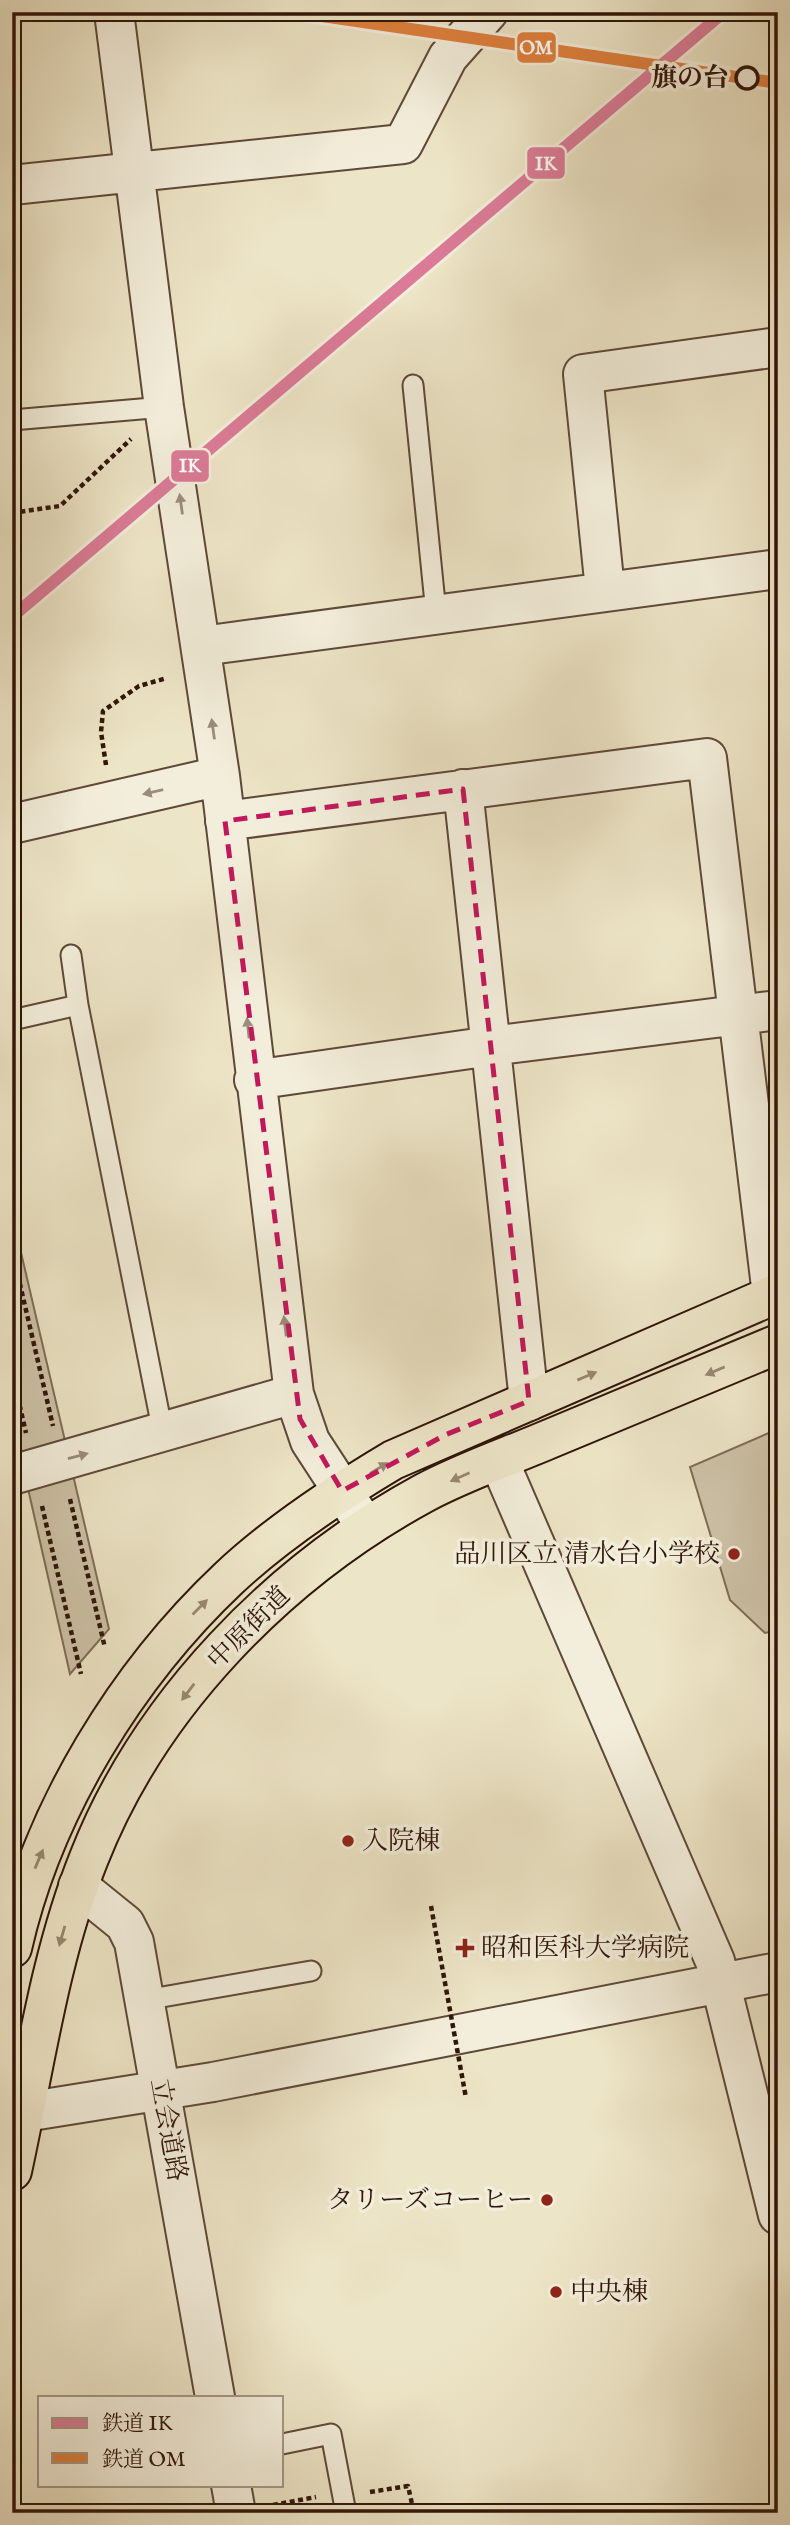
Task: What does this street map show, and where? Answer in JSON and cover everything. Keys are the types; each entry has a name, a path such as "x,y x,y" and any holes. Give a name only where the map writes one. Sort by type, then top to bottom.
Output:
{"main road":[{"name":"中原街道","path":"12,1948 38,1861 101,1739 139,1682 187,1620 232,1576 342,1491 403,1455 775,1294"},
{"name":"中原街道","path":"12,2171 56,1957 78,1886 121,1791 191,1687 277,1597 366,1527 425,1493 778,1344"}],"street":[{"path":"114,12 164,407 220,776 254,1080 294,1394 310,1441 366,1527"},
{"path":"12,185 403,144 448,57 488,12"},
{"path":"604,590 583,374 778,347"},
{"path":"203,656 436,613 778,569"},
{"path":"225,821 707,758 775,1294"},
{"path":"12,824 220,776"},
{"path":"463,789 528,1401"},
{"path":"254,1080 491,1046 778,1010"},
{"path":"23,1472 294,1394"},
{"path":"499,1461 715,1961 778,2215"},
{"name":"立会道路","path":"78,1886 125,1924 134,1942 215,2396"},
{"path":"25,2112 162,2092 778,1972"},
{"path":"232,2486 254,2509"}],"lane":[{"path":"413,385 436,613"},
{"path":"12,420 164,407"},
{"path":"71,955 78,1005 163,1433"},
{"path":"12,1020 78,1005"},
{"path":"145,2000 311,1971"},
{"path":"284,2444 331,2434 346,2513"}],"path":[{"path":"12,513 60,506 164,407"},
{"path":"113,801 100,732 103,711 139,686 203,656"},
{"path":"12,1372 23,1472 81,1674"},
{"path":"431,1906 466,2098"},
{"path":"368,2479 370,2492 408,2486 414,2513"},
{"path":"254,2509 320,2497"}],"highlighted area":[{"path":"463,789 529,1401 445,1435 342,1491 300,1419 225,821"}],"shaded area":[{"path":"12,1214 109,1629 70,1674 12,1418"},
{"path":"778,1429 778,1630 765,1633 730,1600 690,1467"}],"rail line":[{"name":"OM","path":"295,12 778,83"},
{"name":"IK","path":"12,617 724,12"}],"place":[{"name":"旗の台","path":"747,78"},
{"name":"品川区立 清水台小学校","path":"734,1554"},
{"name":"入院棟","path":"348,1841"},
{"name":"昭和医科大学病院","path":"465,1948"},
{"name":"タリーズコーヒー","path":"547,2200"},
{"name":"中央棟","path":"556,2292"}]}
